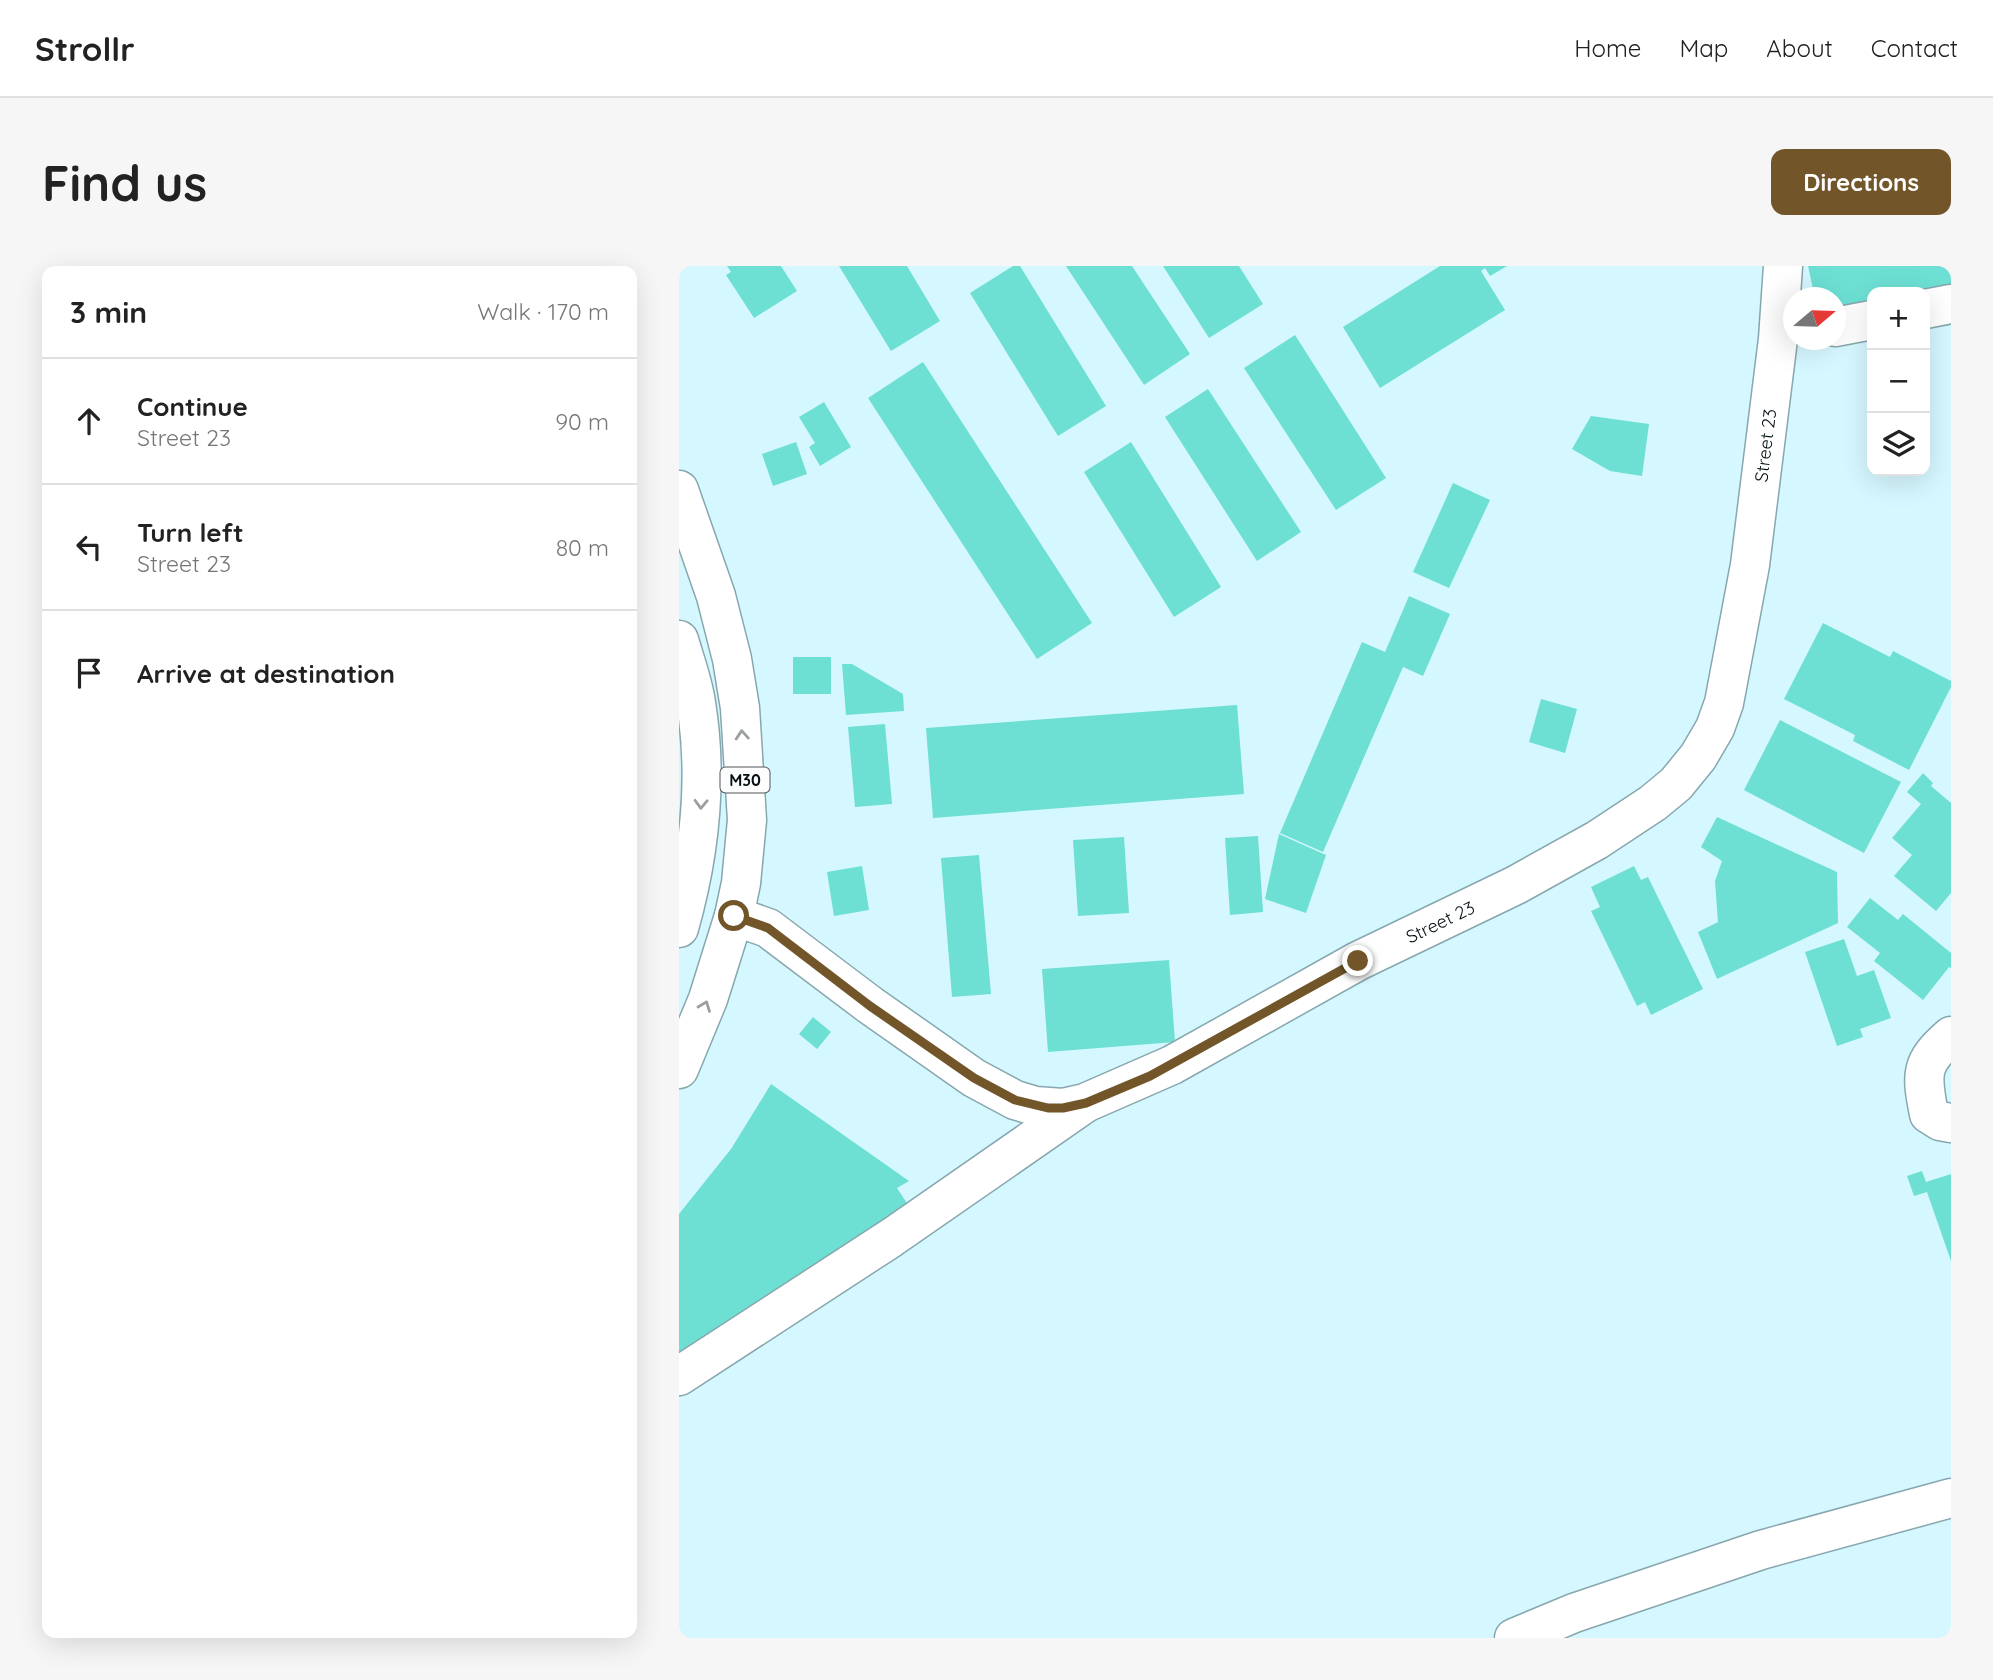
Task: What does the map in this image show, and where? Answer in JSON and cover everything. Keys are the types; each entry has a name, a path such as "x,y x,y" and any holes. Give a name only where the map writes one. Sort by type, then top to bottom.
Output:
{"main road":[{"name":"Street 23","path":"1783,266 1784,287"},
{"path":"1930,308 1951,304"},
{"path":"1846,325 1867,321"},
{"name":"Street 23","path":"734,916 768,928 870,1006 974,1078 1015,1100 1048,1108 1063,1108 1086,1103 1173,1065 1358,961 1516,885 1597,840 1676,784 1698,757 1715,728 1731,676 1784,350"},
{"name":"M30","path":"679,490 716,596 732,659 740,708 747,820 741,883 734,916 708,999 679,1069"},
{"name":"M30","path":"679,640 696,700 702,753 701,818 689,893 679,928"},
{"path":"1943,1099 1924,1072 1931,1054 1951,1036"},
{"path":"679,1376 891,1238 1086,1103"},
{"path":"1514,1638 1574,1613 1761,1550 1951,1498"}],"building":[{"path":"727,266 781,266 797,291 754,318 726,275 731,272"},
{"path":"839,266 907,266 940,321 891,351"},
{"path":"1013,266 1020,266 1106,406 1058,436 970,293"},
{"path":"1066,266 1132,266 1190,354 1144,385"},
{"path":"1163,266 1239,266 1263,304 1209,338"},
{"path":"1440,266 1507,266 1490,276 1485,268 1481,271 1505,310 1380,388 1343,327"},
{"path":"1808,266 1951,266 1951,284 1930,289 1867,287 1867,303 1846,308 1846,287 1813,287"},
{"path":"1295,335 1386,478 1336,510 1244,368"},
{"path":"923,362 1092,623 1037,659 868,398"},
{"path":"1208,389 1301,532 1257,561 1165,417"},
{"path":"824,402 851,447 820,466 809,447 815,443 799,417"},
{"path":"1591,416 1649,424 1642,476 1610,471 1572,449"},
{"path":"796,442 807,474 773,486 762,454"},
{"path":"1131,442 1221,587 1174,617 1084,472"},
{"path":"1453,483 1490,500 1449,588 1413,572"},
{"path":"1409,596 1450,614 1423,676 1403,667 1323,852 1280,833 1362,642 1385,652"},
{"path":"1823,623 1890,657 1893,651 1951,681 1951,687 1909,770 1853,741 1855,735 1784,699"},
{"path":"793,657 831,657 831,694 793,694"},
{"path":"842,664 852,664 903,694 904,711 846,715"},
{"path":"1541,699 1577,709 1565,753 1529,742"},
{"path":"1237,705 1244,794 933,818 926,728"},
{"path":"1780,720 1901,782 1864,853 1744,790"},
{"path":"885,724 892,804 855,807 848,727"},
{"path":"1923,773 1933,783 1931,786 1951,803 1951,893 1936,911 1894,876 1912,855 1892,838 1921,804 1907,792"},
{"path":"1717,817 1837,872 1838,923 1717,979 1698,932 1718,922 1715,881 1722,861 1701,847"},
{"path":"1279,834 1326,855 1306,913 1265,899"},
{"path":"1258,836 1263,912 1230,915 1225,838"},
{"path":"1124,837 1129,913 1078,916 1073,840"},
{"path":"979,855 991,994 952,997 941,858"},
{"path":"862,866 869,910 834,916 827,872"},
{"path":"1634,866 1641,880 1648,877 1703,989 1651,1015 1645,1002 1637,1006 1591,911 1600,907 1591,887"},
{"path":"1870,898 1898,920 1903,914 1951,953 1951,968 1949,967 1923,1000 1874,961 1880,953 1847,927"},
{"path":"1844,939 1857,976 1874,970 1891,1018 1860,1029 1863,1037 1837,1046 1805,952"},
{"path":"1169,960 1175,1042 1048,1052 1042,969"},
{"path":"813,1017 831,1032 817,1049 799,1034"},
{"path":"771,1084 909,1181 897,1188 912,1211 679,1358 679,1214 731,1149"},
{"path":"1922,1171 1926,1182 1951,1174 1951,1261 1927,1192 1914,1196 1907,1176"}],"route":[{"path":"734,916 768,928 870,1006 974,1078 1015,1100 1048,1108 1086,1103 1150,1076 1358,961"}]}
